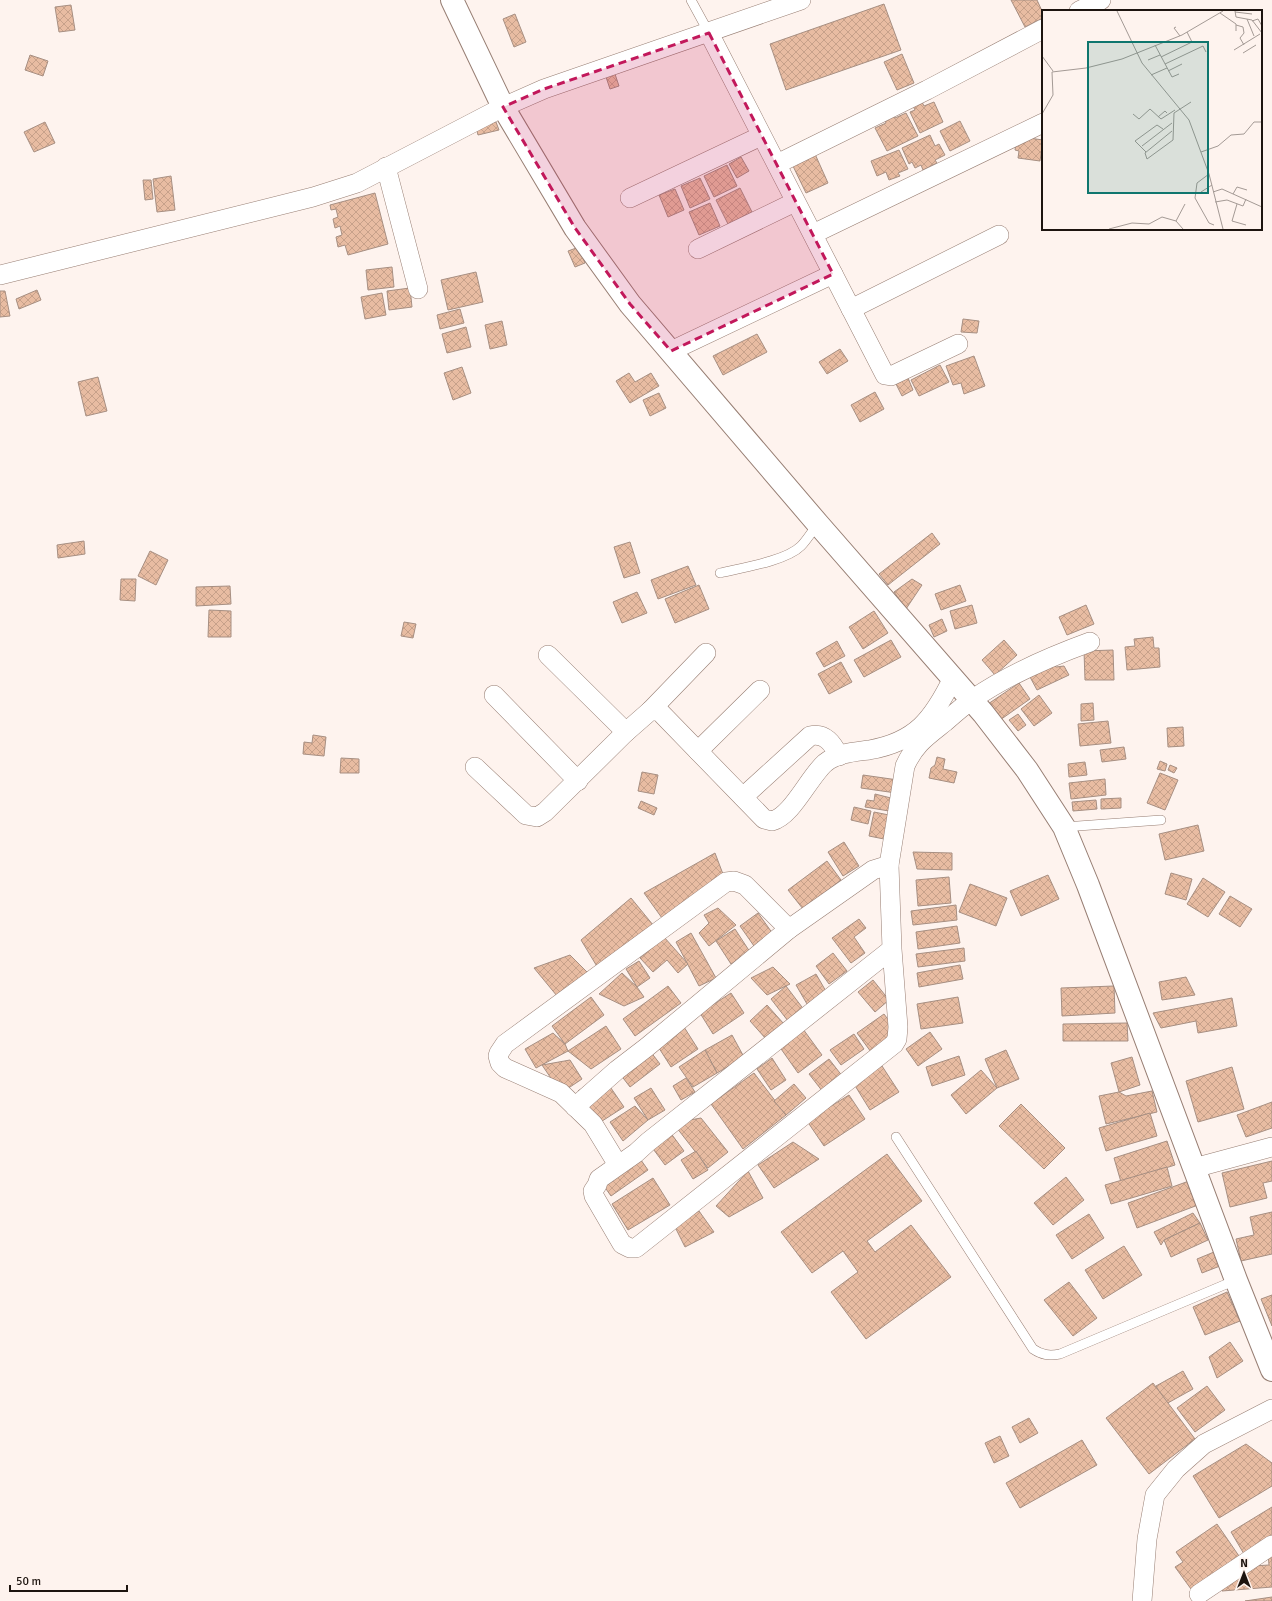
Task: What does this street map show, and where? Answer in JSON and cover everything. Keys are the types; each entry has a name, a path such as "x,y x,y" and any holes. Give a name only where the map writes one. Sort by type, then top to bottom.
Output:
{"street":[{"path":"452,0 502,107 575,228 630,304 818,524 972,699 1027,770 1064,827 1088,885 1236,1280 1272,1370"},
{"path":"0,275 313,197 357,183 502,107 544,89 801,0"},
{"path":"1081,10 1101,0"},
{"path":"776,164 927,90 1042,30"},
{"path":"709,33 886,376 891,376 958,344"},
{"path":"813,234 1042,124"},
{"path":"630,198 762,136"},
{"path":"386,167 418,289"},
{"path":"698,249 795,202"},
{"path":"851,309 999,235"},
{"path":"671,351 833,274"},
{"path":"892,948 636,1153 618,1164 599,1179 598,1185 593,1190 594,1196 622,1244 630,1248 636,1248 894,1044 897,1039 898,1027 892,948 889,865 905,766 916,746 972,699 1003,680 1059,654 1090,642"},
{"path":"475,767 526,815 537,817 545,812 578,781 706,654"},
{"path":"548,655 626,732"},
{"path":"650,711 653,710 660,712 764,819 772,822 779,819 790,808 822,766 827,762 838,756 873,749 906,738 920,727 936,711 953,678"},
{"path":"698,751 760,690"},
{"path":"494,696 578,781"},
{"path":"743,797 810,736 815,734 822,735 835,747 838,756"},
{"path":"575,1106 789,929 873,870 889,865"},
{"path":"618,1164 593,1124 561,1093 505,1068 500,1064 498,1056 503,1046 726,882 734,881 745,885 789,929"},
{"path":"1194,1168 1272,1147"},
{"path":"1142,1601 1147,1539 1155,1495 1176,1469 1204,1444 1272,1409"},
{"path":"1199,1594 1272,1545"}],"lane":[{"path":"691,0 709,33"},
{"path":"720,573 776,559 791,553 800,547 818,524"},
{"path":"1064,827 1161,820"},
{"path":"896,1137 1033,1349 1040,1354 1048,1356 1060,1354 1236,1280"}],"highlighted area":[{"path":"709,33 833,274 671,351 630,304 575,228 503,107 544,89"}],"building":[{"path":"1011,0 1037,0 1042,11 1042,18 1025,27"},
{"path":"884,4 901,50 786,90 770,44"},
{"path":"71,5 75,30 59,32 55,7"},
{"path":"515,14 526,42 514,47 503,19"},
{"path":"902,54 914,83 897,90 884,62"},
{"path":"30,55 48,61 43,76 25,70"},
{"path":"615,74 619,86 610,89 606,77"},
{"path":"922,102 924,106 934,102 943,122 920,133 910,112 915,110 913,106"},
{"path":"906,113 918,136 887,151 875,128 886,123 884,118 893,114 895,118"},
{"path":"960,121 970,141 950,151 940,131"},
{"path":"45,122 55,143 34,152 24,132"},
{"path":"496,122 499,130 478,135 476,127"},
{"path":"930,135 935,146 939,144 945,155 935,160 937,163 923,170 921,165 915,168 912,162 909,164 902,148"},
{"path":"1022,137 1042,140 1040,161 1018,158 1019,151 1015,150 1016,143"},
{"path":"899,150 908,169 898,173 900,176 889,180 886,172 877,176 871,161"},
{"path":"815,154 828,183 806,193 792,164"},
{"path":"741,157 749,171 737,178 729,164"},
{"path":"727,165 737,186 714,197 704,176"},
{"path":"171,176 175,210 157,212 153,179"},
{"path":"700,178 710,199 690,208 681,186"},
{"path":"143,180 151,180 153,199 145,200"},
{"path":"740,188 752,212 728,224 716,200"},
{"path":"675,189 684,210 668,217 659,195"},
{"path":"375,193 388,244 348,255 345,245 338,247 336,237 342,235 340,226 335,228 333,219 338,217 336,209 331,210 330,205"},
{"path":"710,203 720,226 699,235 689,212"},
{"path":"579,247 585,263 575,267 568,251"},
{"path":"392,267 394,287 368,290 366,270"},
{"path":"476,272 483,302 448,310 441,280"},
{"path":"410,288 412,307 389,310 387,291"},
{"path":"37,290 41,300 19,309 16,299"},
{"path":"0,291 5,291 10,316 0,317"},
{"path":"382,293 386,315 365,319 361,297"},
{"path":"460,309 464,323 440,329 437,315"},
{"path":"963,319 979,321 977,333 961,332"},
{"path":"502,321 507,345 490,349 485,325"},
{"path":"466,327 471,347 447,353 442,334"},
{"path":"757,334 767,352 723,375 713,356"},
{"path":"840,349 848,361 827,374 819,362"},
{"path":"974,356 985,386 964,394 961,383 953,385 946,366"},
{"path":"940,365 949,382 919,396 911,380"},
{"path":"462,367 471,393 453,400 444,373"},
{"path":"629,373 635,382 651,373 659,386 630,403 616,381"},
{"path":"98,377 107,411 86,416 78,382"},
{"path":"908,378 913,390 902,396 896,384"},
{"path":"875,392 884,409 860,422 851,405"},
{"path":"659,393 666,408 650,416 643,400"},
{"path":"932,533 940,544 888,585 879,574"},
{"path":"84,541 85,554 58,558 57,545"},
{"path":"630,542 640,573 624,578 614,547"},
{"path":"150,551 168,560 156,585 138,576"},
{"path":"688,566 696,585 658,599 651,580"},
{"path":"121,579 136,579 135,601 120,600"},
{"path":"912,579 922,585 906,609 894,592"},
{"path":"699,585 709,609 675,623 665,599"},
{"path":"960,585 966,601 941,610 935,594"},
{"path":"230,586 231,604 196,606 196,587"},
{"path":"637,592 647,613 622,623 613,602"},
{"path":"972,605 977,623 955,629 950,611"},
{"path":"1086,605 1094,624 1067,635 1059,617"},
{"path":"209,610 231,611 231,637 208,637"},
{"path":"874,611 888,633 863,649 849,627"},
{"path":"942,619 947,631 934,637 929,625"},
{"path":"404,622 416,624 413,638 401,636"},
{"path":"1153,637 1154,648 1159,648 1160,667 1127,670 1125,647 1135,646 1134,639"},
{"path":"891,640 901,657 864,677 854,660"},
{"path":"1004,640 1017,655 995,675 982,660"},
{"path":"837,641 845,656 824,667 816,653"},
{"path":"1113,650 1114,680 1085,680 1084,651"},
{"path":"1051,661 1056,667 1064,666 1069,675 1037,690 1030,677"},
{"path":"841,662 852,682 829,694 818,674"},
{"path":"1019,683 1030,699 1000,720 988,704"},
{"path":"1039,695 1052,713 1034,726 1021,709"},
{"path":"1093,703 1094,720 1081,721 1081,704"},
{"path":"1018,714 1026,725 1018,731 1009,720"},
{"path":"1108,721 1111,743 1080,746 1078,724"},
{"path":"1183,727 1184,746 1168,747 1167,728"},
{"path":"313,735 326,737 324,756 303,754 304,742 312,743"},
{"path":"1124,747 1126,759 1102,762 1100,750"},
{"path":"937,757 945,759 943,769 957,772 954,783 929,778 931,768 935,765"},
{"path":"341,758 359,759 359,773 340,773"},
{"path":"1160,761 1167,764 1165,771 1157,769"},
{"path":"1085,762 1087,775 1069,777 1068,764"},
{"path":"1170,765 1177,768 1174,773 1168,770"},
{"path":"642,772 658,775 654,794 638,791"},
{"path":"1160,773 1178,780 1165,810 1147,803"},
{"path":"863,775 898,780 896,793 861,788"},
{"path":"1105,779 1106,795 1071,799 1069,783"},
{"path":"875,794 891,798 895,812 865,807 867,800 874,801"},
{"path":"1121,798 1121,808 1101,809 1101,799"},
{"path":"1096,800 1097,809 1073,811 1072,802"},
{"path":"641,801 657,808 654,815 638,808"},
{"path":"854,807 871,811 868,824 851,820"},
{"path":"874,812 894,816 889,840 869,836"},
{"path":"1198,825 1204,851 1165,860 1159,834"},
{"path":"844,842 859,866 843,876 828,852"},
{"path":"913,852 952,853 952,870 917,869"},
{"path":"715,853 726,882 667,925 644,893"},
{"path":"827,861 841,880 803,909 788,890"},
{"path":"1171,873 1192,879 1186,900 1165,894"},
{"path":"1048,875 1059,899 1021,916 1010,891"},
{"path":"949,877 951,903 918,906 916,880"},
{"path":"1203,878 1225,892 1208,917 1187,904"},
{"path":"970,884 1007,898 996,926 959,912"},
{"path":"1230,896 1252,909 1240,927 1219,914"},
{"path":"631,898 658,931 601,973 581,940"},
{"path":"956,905 957,920 913,925 911,911"},
{"path":"718,908 736,925 709,946 699,933 709,923 704,915"},
{"path":"758,913 773,934 754,946 740,926"},
{"path":"859,919 866,928 854,937 865,953 851,963 832,938"},
{"path":"957,926 960,943 918,949 916,932"},
{"path":"735,929 750,952 731,964 716,941"},
{"path":"691,933 716,978 699,986 676,942"},
{"path":"664,937 688,964 678,973 667,960 653,972 640,958"},
{"path":"964,948 965,961 918,967 916,954"},
{"path":"833,953 847,971 829,984 816,966"},
{"path":"570,955 594,979 562,1002 534,968"},
{"path":"639,961 650,978 637,987 626,969"},
{"path":"960,965 963,979 919,987 917,973"},
{"path":"773,967 790,984 767,995 751,978"},
{"path":"622,973 637,987 644,997 624,1006 599,994"},
{"path":"816,974 827,993 807,1004 796,985"},
{"path":"1186,977 1195,995 1162,1000 1159,982"},
{"path":"873,980 889,1000 875,1012 858,992"},
{"path":"668,986 681,1003 635,1036 623,1019"},
{"path":"786,986 808,1015 788,1021 771,999"},
{"path":"1114,986 1115,1013 1062,1016 1061,988"},
{"path":"731,993 744,1013 713,1034 700,1013"},
{"path":"591,997 604,1015 565,1044 552,1026"},
{"path":"958,997 963,1023 921,1029 917,1004"},
{"path":"1232,998 1237,1026 1198,1033 1196,1021 1161,1028 1153,1013"},
{"path":"767,1005 784,1024 766,1039 750,1021"},
{"path":"884,1014 898,1033 871,1052 857,1033"},
{"path":"1127,1023 1128,1041 1063,1041 1063,1024"},
{"path":"606,1026 621,1049 591,1069 568,1051"},
{"path":"684,1027 698,1049 671,1067 657,1045"},
{"path":"803,1029 822,1055 798,1073 779,1046"},
{"path":"930,1032 942,1049 918,1066 906,1049"},
{"path":"553,1033 565,1044 568,1051 536,1068 525,1049"},
{"path":"854,1034 864,1049 841,1065 830,1050"},
{"path":"732,1035 744,1057 717,1073 705,1050"},
{"path":"647,1047 660,1064 630,1087 617,1070"},
{"path":"705,1050 717,1073 693,1087 679,1067"},
{"path":"1006,1050 1019,1079 997,1088 985,1059"},
{"path":"959,1056 965,1075 932,1086 926,1067"},
{"path":"1132,1057 1140,1085 1119,1092 1111,1063"},
{"path":"772,1058 786,1080 771,1090 757,1069"},
{"path":"829,1059 843,1077 823,1092 809,1074"},
{"path":"570,1060 582,1079 561,1093 542,1065"},
{"path":"882,1066 899,1092 870,1110 854,1084"},
{"path":"1232,1067 1244,1109 1198,1122 1186,1081"},
{"path":"981,1070 997,1088 966,1114 951,1095"},
{"path":"754,1073 786,1115 743,1149 711,1104"},
{"path":"602,1075 624,1107 599,1123 578,1091"},
{"path":"686,1078 695,1092 681,1100 673,1086"},
{"path":"794,1084 806,1098 786,1115 774,1101"},
{"path":"651,1088 665,1110 648,1120 634,1098"},
{"path":"1152,1091 1157,1112 1106,1124 1099,1096 1119,1092 1126,1096"},
{"path":"849,1095 865,1119 824,1146 807,1121"},
{"path":"1272,1102 1272,1128 1246,1137 1237,1115"},
{"path":"1021,1104 1065,1148 1044,1169 999,1126"},
{"path":"635,1106 648,1120 623,1141 610,1122"},
{"path":"1150,1113 1157,1136 1106,1151 1099,1128"},
{"path":"701,1118 728,1152 708,1168 673,1123"},
{"path":"667,1128 684,1151 665,1165 648,1142"},
{"path":"1167,1141 1175,1165 1121,1182 1114,1158"},
{"path":"793,1142 819,1159 774,1188 758,1165"},
{"path":"696,1151 708,1170 693,1179 681,1160"},
{"path":"636,1153 648,1170 611,1196 599,1179"},
{"path":"887,1154 922,1201 867,1241 875,1252 911,1225 951,1277 866,1339 831,1292 858,1272 843,1251 812,1273 781,1232"},
{"path":"1272,1161 1272,1181 1263,1183 1267,1198 1230,1207 1222,1173"},
{"path":"1167,1167 1172,1186 1111,1204 1105,1185"},
{"path":"748,1171 763,1198 729,1217 716,1206"},
{"path":"1066,1177 1084,1200 1053,1225 1034,1203"},
{"path":"653,1178 670,1205 628,1230 612,1204"},
{"path":"1189,1181 1198,1205 1137,1228 1128,1203"},
{"path":"699,1211 714,1232 685,1247 674,1225"},
{"path":"1272,1212 1272,1254 1241,1261 1236,1239 1254,1235 1250,1217"},
{"path":"1193,1213 1200,1223 1164,1240 1161,1245 1154,1232"},
{"path":"1089,1214 1104,1238 1072,1259 1056,1235"},
{"path":"1200,1223 1208,1240 1171,1257 1164,1240"},
{"path":"1124,1246 1142,1275 1103,1299 1085,1270"},
{"path":"1214,1252 1220,1266 1202,1273 1197,1259"},
{"path":"1069,1282 1097,1318 1073,1336 1044,1300"},
{"path":"1227,1292 1240,1321 1205,1335 1193,1307"},
{"path":"1272,1295 1272,1326 1261,1299"},
{"path":"1230,1342 1243,1361 1217,1378 1209,1357"},
{"path":"1183,1371 1193,1389 1166,1404 1156,1386"},
{"path":"1153,1383 1195,1439 1149,1474 1106,1418"},
{"path":"1207,1386 1225,1410 1195,1432 1177,1408"},
{"path":"1029,1418 1038,1433 1020,1443 1012,1427"},
{"path":"1000,1436 1009,1456 994,1463 985,1443"},
{"path":"1082,1440 1097,1465 1020,1508 1006,1483"},
{"path":"1246,1444 1272,1463 1272,1486 1219,1518 1193,1476"},
{"path":"1272,1507 1272,1538 1244,1554 1231,1532"},
{"path":"1217,1524 1239,1556 1191,1589 1175,1567 1183,1562 1176,1552"},
{"path":"1272,1541 1272,1587 1222,1591 1220,1568 1269,1565 1267,1542"},
{"path":"1272,1597 1272,1601 1245,1601"}]}
